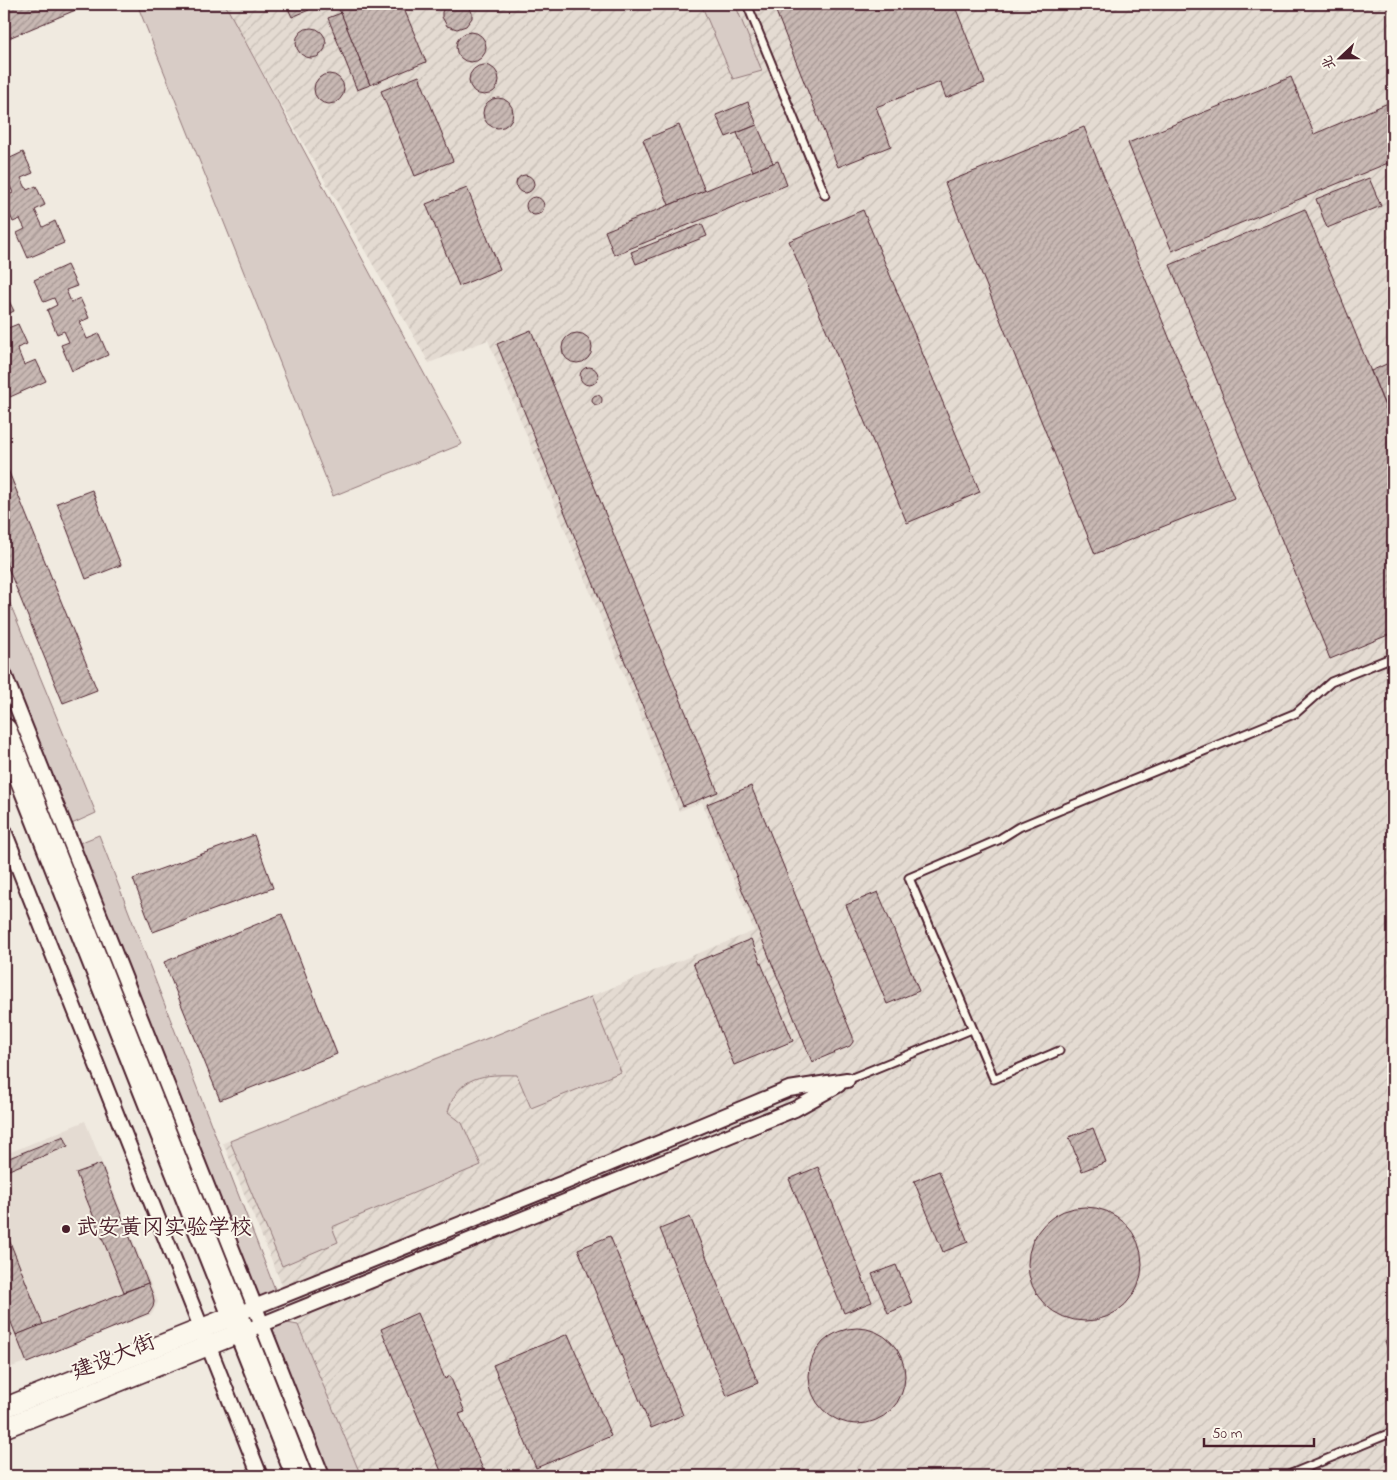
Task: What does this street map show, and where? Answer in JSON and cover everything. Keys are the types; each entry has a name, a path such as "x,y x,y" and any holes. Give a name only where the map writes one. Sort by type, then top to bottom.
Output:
{"highway":[{"path":"4,731 231,1326 282,1476"},
{"path":"4,776 231,1326 300,1476"}],"main road":[{"name":"建设大街","path":"4,1408 231,1326"},
{"name":"建设大街","path":"4,1428 231,1326"}],"street":[{"path":"4,674 231,1326 260,1476"},
{"path":"4,831 231,1326 322,1476"},
{"path":"231,1326 794,1109 847,1080"},
{"path":"231,1326 563,1183 789,1089 847,1080"}],"lane":[{"path":"747,4 825,195"},
{"path":"1059,1051 994,1079 909,878 998,840 1019,827 1296,713 1331,682 1393,657"},
{"path":"847,1080 972,1029"},
{"path":"1286,1476 1393,1432"}],"shaded area":[{"path":"137,4 225,4 462,444 333,496"},
{"path":"224,4 1393,4 1393,1476 361,1476 223,1143 754,931 702,802 679,811 488,340 429,363"},
{"path":"701,4 735,4 762,71 733,79"},
{"path":"4,589 96,813 65,827 4,675"},
{"path":"99,835 278,1297 250,1295 72,846"},
{"path":"591,997 621,1072 531,1108 517,1075 494,1075 474,1079 458,1090 448,1112 462,1123 481,1165 332,1227 338,1242 282,1266 230,1141"},
{"name":"武安黄冈实验学校","path":"85,1121 158,1302 152,1314 4,1370 4,1155"},
{"path":"271,1320 298,1325 361,1476 324,1476 267,1338"}],"building":[{"path":"4,4 90,4 4,40"},
{"path":"286,4 307,4 309,10 292,17"},
{"path":"337,4 402,4 426,62 370,85"},
{"path":"446,4 468,4 472,18 466,26 457,29 447,26 442,17"},
{"path":"773,4 954,4 985,83 946,98 940,82 876,107 891,146 838,167"},
{"path":"341,13 370,85 357,90 328,18"},
{"path":"311,28 322,32 326,43 322,54 311,58 300,54 296,43 300,32"},
{"path":"471,32 482,36 486,47 482,58 471,62 460,58 456,47 460,36"},
{"path":"484,65 495,69 499,80 495,91 484,95 473,91 469,80 473,69"},
{"path":"329,74 340,78 344,89 340,100 329,104 318,100 314,89 318,78"},
{"path":"419,76 453,161 415,176 381,91"},
{"path":"1291,77 1314,134 1393,101 1393,161 1172,251 1128,143"},
{"path":"498,98 509,102 513,113 509,124 498,128 487,124 483,113 487,102"},
{"path":"748,102 757,125 726,137 716,115"},
{"path":"679,125 705,191 669,205 643,140"},
{"path":"757,125 773,163 753,171 737,133"},
{"path":"1084,127 1234,498 1095,554 945,183"},
{"path":"23,152 33,173 21,178 27,190 36,186 45,205 35,210 43,227 55,221 64,243 28,258 17,233 25,229 20,219 13,222 4,200 4,197 13,193 10,186 4,188 4,161"},
{"path":"778,161 787,185 614,255 605,231"},
{"path":"525,175 531,178 534,184 531,190 525,193 519,190 516,184 519,178"},
{"path":"1369,178 1381,206 1327,228 1316,199"},
{"path":"467,188 500,269 459,286 426,204"},
{"path":"535,197 541,200 544,206 541,212 535,215 529,212 526,206 529,200"},
{"path":"1305,209 1393,426 1393,633 1330,659 1170,265"},
{"path":"863,210 980,492 907,523 789,241"},
{"path":"702,224 707,236 636,264 631,252"},
{"path":"67,265 77,286 66,290 71,302 80,298 89,318 80,322 87,339 99,334 108,355 72,371 61,345 69,342 64,331 57,334 47,310 57,305 54,298 44,302 34,280"},
{"path":"4,291 14,311 4,316"},
{"path":"4,319 8,328 18,324 27,344 17,348 24,365 36,360 46,381 10,397 4,383 4,369 6,367 4,362"},
{"path":"531,330 718,792 683,806 497,344"},
{"path":"577,333 588,337 592,348 588,359 577,363 566,359 562,348 566,337"},
{"path":"1393,361 1393,426 1371,371"},
{"path":"589,367 595,370 598,376 595,382 589,385 583,382 580,376 583,370"},
{"path":"597,395 602,400 597,405 592,400"},
{"path":"4,460 97,690 63,703 4,558"},
{"path":"92,490 121,565 86,579 57,503"},
{"path":"751,786 853,1037 853,1042 850,1046 812,1062 707,804"},
{"path":"254,835 273,888 153,932 133,879"},
{"path":"878,892 919,991 887,1004 846,905"},
{"path":"282,914 337,1054 220,1100 164,962"},
{"path":"751,939 793,1041 734,1065 693,963"},
{"path":"1093,1128 1106,1162 1082,1171 1069,1137"},
{"path":"64,1136 68,1146 4,1172 4,1160"},
{"path":"101,1164 148,1283 124,1292 76,1173"},
{"path":"818,1167 872,1302 844,1313 789,1179"},
{"path":"939,1171 968,1242 943,1252 914,1181"},
{"path":"1085,1207 1107,1211 1125,1224 1138,1242 1142,1264 1138,1286 1125,1304 1107,1317 1085,1321 1063,1317 1045,1304 1032,1286 1028,1264 1032,1242 1045,1224 1063,1211"},
{"path":"690,1217 758,1383 727,1396 660,1229"},
{"path":"4,1227 43,1325 16,1335 4,1305"},
{"path":"610,1236 683,1415 651,1428 578,1249"},
{"path":"896,1265 912,1303 888,1313 872,1274"},
{"path":"148,1283 154,1302 149,1313 27,1363 16,1335"},
{"path":"417,1313 445,1379 450,1376 465,1412 459,1414 486,1476 443,1476 381,1329"},
{"path":"4,1317 12,1336 4,1339"},
{"path":"857,1328 875,1332 891,1342 901,1358 905,1376 901,1394 891,1410 875,1420 857,1424 839,1420 823,1410 813,1394 809,1376 813,1358 823,1342 839,1332"},
{"path":"568,1334 611,1436 536,1468 493,1365"},
{"path":"1393,1338 1393,1363 1385,1341"}],"place":[{"name":"武安黄冈实验学校","path":"66,1229"}]}
